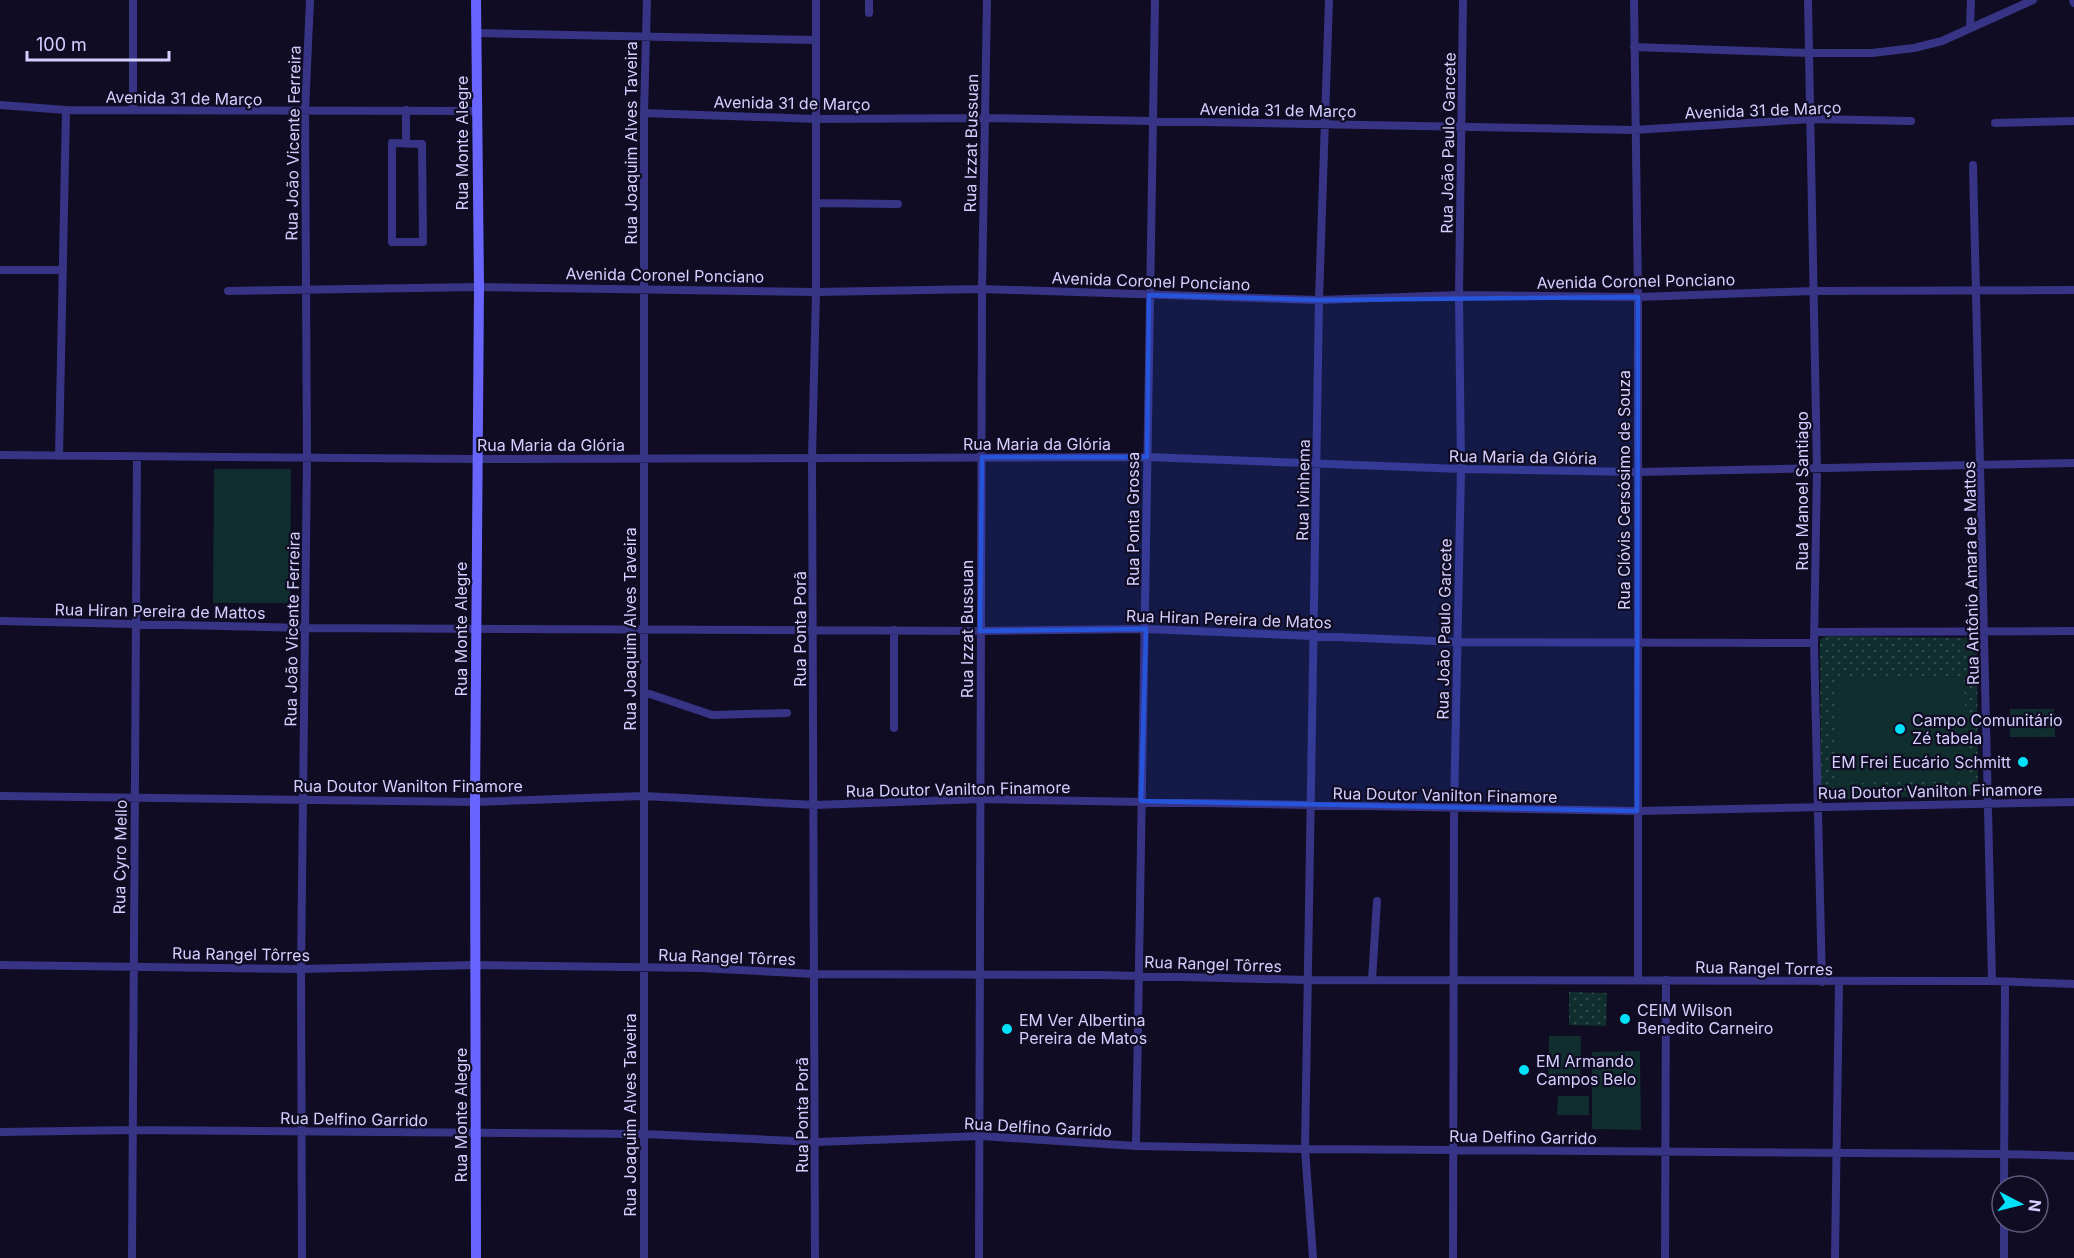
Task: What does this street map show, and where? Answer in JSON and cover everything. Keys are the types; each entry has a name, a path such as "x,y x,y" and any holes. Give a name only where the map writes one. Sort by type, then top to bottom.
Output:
{"street":[{"path":"133,0 133,110"},
{"name":"Rua João Vicente Ferreira","path":"302,1258 301,969 307,457 305,112 310,0"},
{"name":"Rua Monte Alegre","path":"476,0 478,287 475,802 476,1258"},
{"name":"Rua Joaquim Alves Taveira","path":"644,1258 644,112 647,0"},
{"name":"Rua Ponta Porã","path":"815,1258 812,457 817,203 816,0"},
{"path":"869,0 869,13"},
{"name":"Rua Izzat Bussuan","path":"979,1258 981,1136 977,975 982,289 987,0"},
{"name":"Rua Ponta Grossa","path":"1136,1146 1155,0"},
{"name":"Rua Ivinhema","path":"1313,1258 1305,1149 1307,980 1315,636 1319,300 1329,0"},
{"name":"Rua João Paulo Garcete","path":"1453,1258 1454,810 1461,470 1459,296 1463,0"},
{"name":"Rua Clóvis Cersósimo de Souza","path":"1634,0 1638,297 1638,979"},
{"name":"Rua Manoel Santiago","path":"1808,0 1817,470 1814,643 1822,982"},
{"path":"1970,27 1971,0"},
{"path":"1634,47 1872,53 1914,48 1942,41 2033,0"},
{"path":"476,33 816,40"},
{"name":"Avenida 31 de Março","path":"0,105 66,110 476,111"},
{"path":"59,456 66,110"},
{"path":"406,110 406,144"},
{"name":"Avenida 31 de Março","path":"644,112 816,119 985,118 1634,130 1811,119 1911,121"},
{"path":"1995,123 2074,121"},
{"path":"392,144 406,144 422,144 423,242 392,242 392,144"},
{"name":"Rua Antônio Amara de Mattos","path":"1973,165 1986,632 1992,981"},
{"path":"817,203 898,204"},
{"path":"0,270 61,270"},
{"name":"Avenida Coronel Ponciano","path":"228,291 478,287 644,287 816,292 982,289 1319,300 1459,296 1638,297 1812,291 2074,290"},
{"name":"Rua Maria da Glória","path":"0,455 476,459 1147,457 1461,470 1638,472 1817,470 1982,463 2074,463"},
{"name":"Rua Cyro Mello","path":"132,1258 132,966 137,456"},
{"name":"Rua Hiran Pereira de Mattos","path":"0,621 306,628 643,628"},
{"name":"Rua Hiran Pereira de Matos","path":"643,628 980,631 1146,629 1458,642 1814,643"},
{"path":"894,630 894,728"},
{"path":"1815,632 2074,631"},
{"path":"644,692 712,715 787,713"},
{"name":"Rua Doutor Wanilton Finamore","path":"0,796 475,802 643,795 815,805"},
{"name":"Rua Doutor Vanilton Finamore","path":"815,805 980,799 1454,810 1637,811 2074,802"},
{"path":"1372,980 1377,901"},
{"name":"Rua Rangel Tôrres","path":"0,965 301,969 477,965 699,968 815,974 1140,976 1307,980 1453,979"},
{"name":"Rua Rangel Torres","path":"1453,979 1638,979 1839,983 1992,981 2074,984"},
{"path":"1665,1258 1666,980"},
{"path":"2004,1174 2005,982"},
{"path":"1835,1258 1839,983"},
{"name":"Rua Delfino Garrido","path":"0,1132 133,1130 644,1134 816,1142 981,1136 1136,1146 2074,1156"},
{"path":"2004,1234 2004,1258"}],"highlighted area":[{"path":"1149,295 1319,300 1638,297 1637,811 1141,801 1146,629 980,631 982,457 1147,457"}],"green space":[{"path":"214,469 291,469 290,603 213,603"},
{"path":"1827,636 1977,638 1978,795 1828,800 1824,797 1821,789 1820,639"},
{"name":"Campo Comunitário Zé tabela","path":"1964,676 1967,779 1835,784 1835,679"},
{"path":"2010,709 2054,709 2055,737 2010,737"},
{"path":"1569,992 1607,993 1606,1026 1569,1025"},
{"path":"1549,1036 1581,1036 1580,1081 1548,1081"},
{"path":"1640,1051 1641,1130 1592,1129 1592,1052"},
{"path":"1558,1096 1589,1096 1589,1115 1557,1115"}],"place":[{"name":"Campo Comunitário Zé tabela","path":"1900,729"},
{"name":"EM Frei Eucário Schmitt","path":"2023,762"},
{"name":"CEIM Wilson Benedito Carneiro","path":"1625,1019"},
{"name":"EM Ver Albertina Pereira de Matos","path":"1007,1029"},
{"name":"EM Armando Campos Belo","path":"1524,1070"}]}
